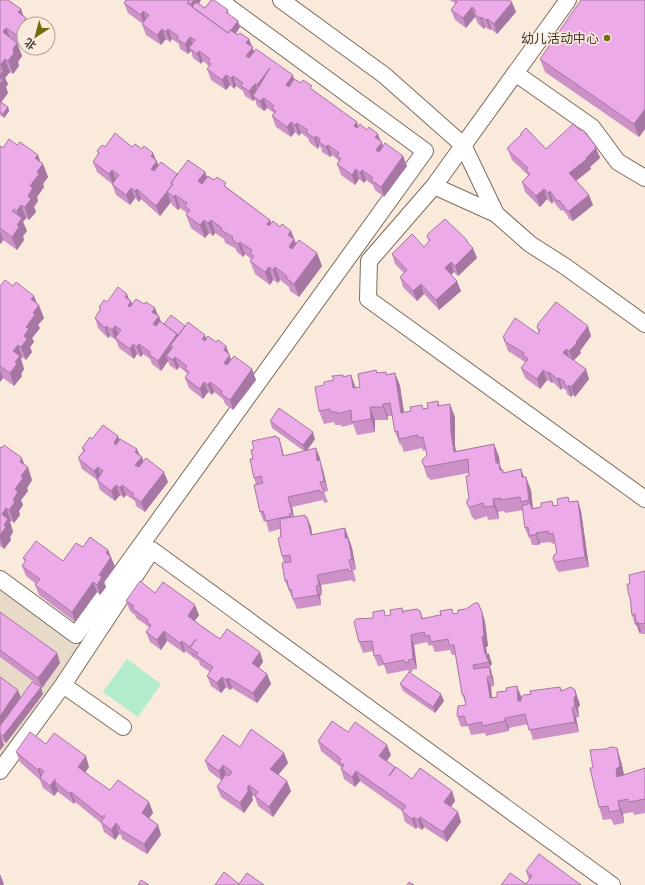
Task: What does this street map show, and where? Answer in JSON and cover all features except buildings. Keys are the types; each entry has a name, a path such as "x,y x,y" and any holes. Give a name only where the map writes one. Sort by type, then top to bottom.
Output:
{"street":[{"path":"0,579 76,634 425,150 219,0"},
{"path":"281,0 384,75 463,145 496,214"},
{"path":"568,0 434,186 368,261 368,299 645,499"},
{"path":"515,73 592,127 618,162 645,178"},
{"path":"434,186 496,214 530,244 566,267 645,324"},
{"path":"0,771 63,685 152,550 612,885"},
{"path":"63,685 123,727"}],"shaded area":[{"path":"0,590 81,649 0,761"}],"green space":[{"path":"127,659 161,684 138,717 103,692"}],"place":[{"name":"幼儿活动中心","path":"607,38"}]}
